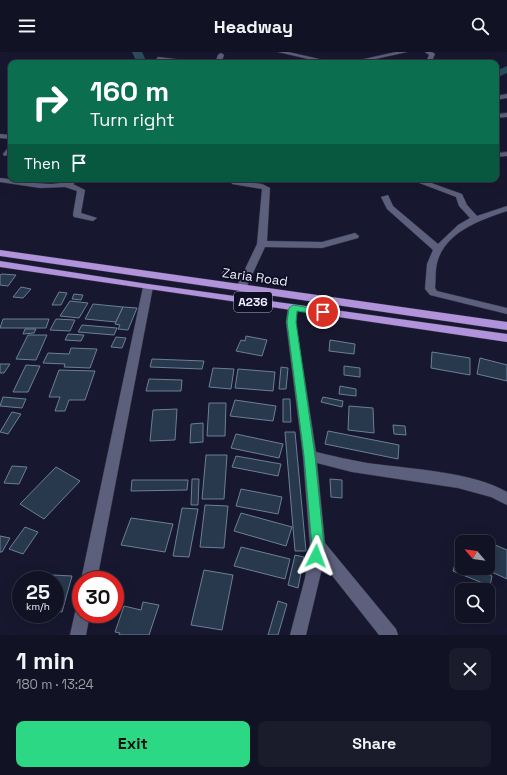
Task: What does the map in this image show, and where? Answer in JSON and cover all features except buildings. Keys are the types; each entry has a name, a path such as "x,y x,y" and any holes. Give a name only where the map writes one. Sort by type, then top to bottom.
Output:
{"highway":[{"name":"Zaria Road","path":"0,253 507,326"},
{"name":"A236","path":"0,264 148,287 507,338"},
{"path":"213,296 217,285"}],"street":[{"path":"281,52 319,60"},
{"path":"296,60 318,52"},
{"path":"364,60 404,52"},
{"path":"428,52 432,54 430,60"},
{"path":"219,60 221,55"},
{"path":"158,59 166,60"},
{"path":"15,182 54,187 67,185 72,182"},
{"path":"234,182 262,186 266,188 262,244 241,288"},
{"path":"421,182 459,196 463,206 475,218"},
{"path":"67,185 81,190 77,215 93,218"},
{"path":"385,197 390,207 438,249"},
{"path":"507,208 475,218 461,227 438,249 432,264 430,289 434,293 507,311"},
{"path":"262,244 322,245 355,236"},
{"path":"91,571 148,287"},
{"path":"293,308 291,322 310,456 318,546 313,578 298,635"},
{"path":"310,456 352,466 481,487 502,494 507,499"},
{"path":"318,546 390,635"},
{"path":"78,635 80,623"}],"waterway":[{"path":"137,52 141,60"},
{"path":"499,73 507,69"}],"route":[{"path":"316,556 318,546 310,456 291,322 293,308 323,312"}]}
